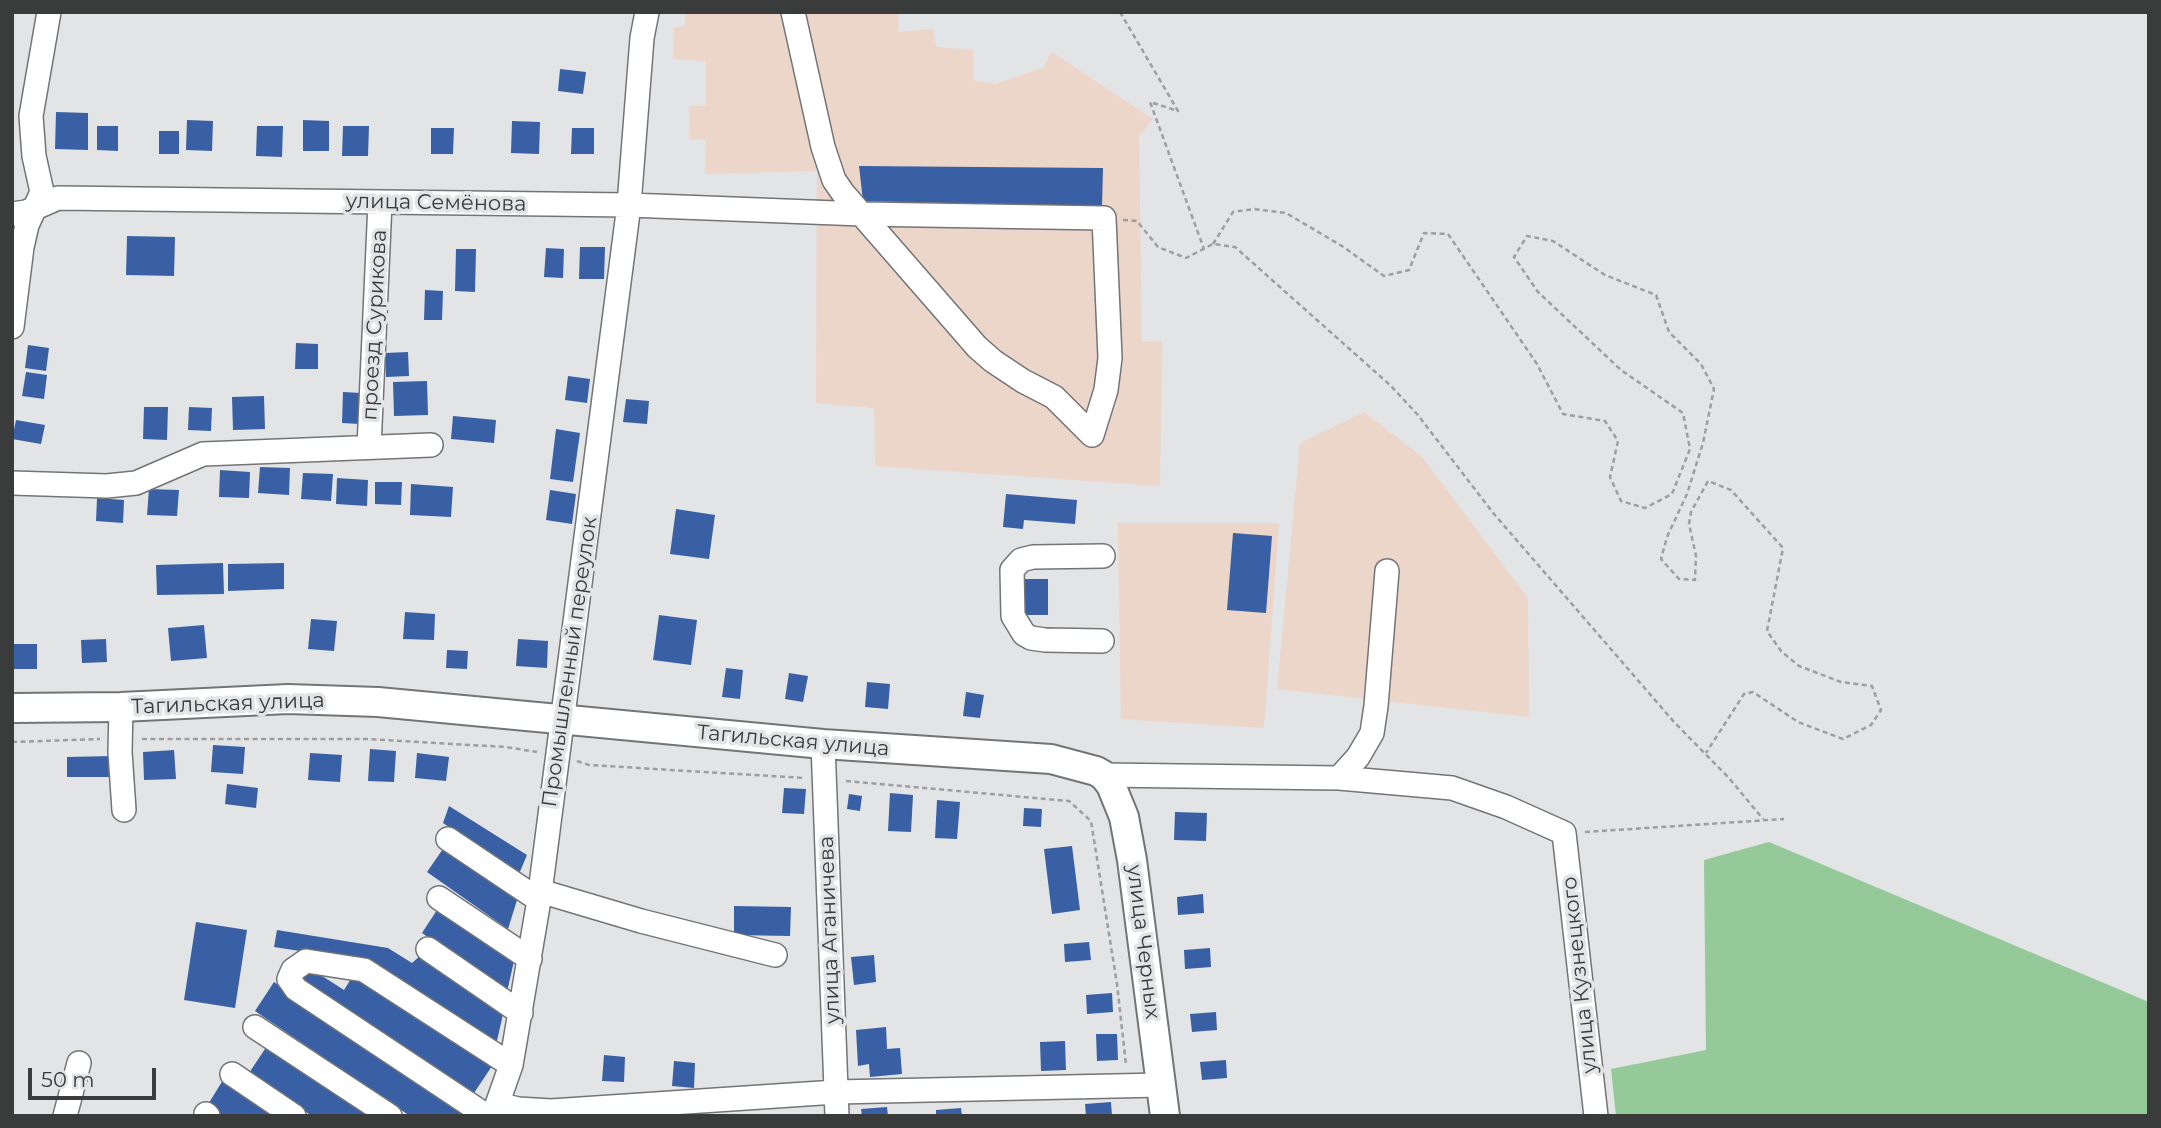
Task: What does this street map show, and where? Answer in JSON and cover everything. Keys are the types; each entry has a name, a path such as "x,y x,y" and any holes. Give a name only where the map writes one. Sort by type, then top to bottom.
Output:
{"main road":[{"name":"Тагильская улица","path":"12,708 121,707 301,699 378,702 823,744 1051,759 1103,775"},
{"name":"улица Черных","path":"1103,775 1117,795 1132,860 1165,1116"}],"street":[{"path":"12,327 22,247 23,211 42,192 34,156 31,116 49,12"},
{"name":"Промышленный переулок","path":"493,1112 511,1065 539,895 629,205 642,38 647,12"},
{"path":"793,12 830,168 843,193 977,347 1023,381 1054,397 1092,435 1106,390 1110,358 1104,218"},
{"name":"улица Семёнова","path":"23,211 58,198 629,205 862,214 1104,218"},
{"name":"проезд Сурикова","path":"369,447 380,202"},
{"name":"проезд Сурикова","path":"12,483 136,483 203,454 431,445"},
{"path":"1102,641 1045,640 1024,634 1013,617 1012,570 1021,560 1033,557 1103,556"},
{"path":"1339,778 1358,757 1372,733 1387,571"},
{"path":"121,707 124,810"},
{"name":"улица Аганичева","path":"823,744 837,1116"},
{"name":"Тагильская улица","path":"1103,775 1339,778 1452,788 1506,807 1564,833"},
{"name":"улица Кузнецкого","path":"1564,833 1596,1116"},
{"path":"448,839 539,895 775,955"},
{"path":"439,898 530,959"},
{"path":"428,949 521,1013"},
{"path":"511,1065 363,970 306,961 293,970 289,979 296,989 493,1112 551,1111 836,1092 1161,1085"},
{"path":"255,1027 390,1116"},
{"path":"65,1116 79,1063"},
{"path":"232,1074 294,1116"}],"path":[{"path":"1120,12 1178,111 1150,102 1204,249"},
{"path":"1104,218 1137,221 1157,247 1186,258 1213,244 1233,212 1254,209 1286,214 1342,246 1384,276 1409,270 1424,233 1448,234 1537,365 1563,414 1605,421 1618,441 1610,477 1621,501 1644,508 1672,494 1690,449 1683,413 1622,370 1538,292 1514,257 1527,236 1553,241 1605,275 1656,295 1670,332 1701,364 1714,389 1703,443 1661,559 1679,579 1695,580 1696,556 1689,524 1691,512 1708,481 1731,490 1783,548 1768,631 1781,651 1799,666 1809,670 1841,682 1872,686 1881,710 1871,725 1843,739 1798,722 1753,692 1744,694 1706,753"},
{"path":"1213,244 1235,247 1390,385 1416,414 1493,514 1674,722 1706,753 1763,819"},
{"path":"12,742 121,738 366,739 506,747 558,755 589,765 824,779 1069,801 1091,821 1117,984 1128,1086"},
{"path":"1564,833 1784,819"}],"shaded area":[{"path":"685,12 899,12 898,32 933,29 936,47 973,50 973,80 995,84 1043,68 1052,52 1153,119 1139,136 1142,342 1162,341 1160,486 875,466 874,408 816,403 817,171 705,174 706,140 690,139 689,106 706,106 706,61 673,59 674,28 685,26"},
{"path":"1364,412 1422,457 1528,598 1529,717 1277,689 1300,443"},
{"path":"1118,523 1279,523 1264,728 1121,719"}],"green space":[{"path":"1769,842 2149,1002 2149,1116 1616,1116 1611,1069 1706,1050 1704,860"}],"building":[{"path":"560,69 586,72 583,94 558,91"},
{"path":"56,112 88,113 88,150 55,149"},
{"path":"187,120 213,121 212,151 186,150"},
{"path":"303,120 329,121 329,151 303,151"},
{"path":"512,121 540,122 539,154 511,153"},
{"path":"97,126 118,126 118,151 97,150"},
{"path":"257,126 283,126 282,157 256,156"},
{"path":"343,126 369,126 368,156 342,156"},
{"path":"431,128 454,128 453,154 431,154"},
{"path":"572,128 594,128 594,154 571,154"},
{"path":"159,131 179,131 179,154 159,154"},
{"path":"859,166 1103,168 1102,207 863,201"},
{"path":"127,236 175,237 174,276 126,275"},
{"path":"580,247 605,247 604,279 579,279"},
{"path":"546,248 564,249 563,278 544,277"},
{"path":"456,249 476,249 475,292 455,291"},
{"path":"425,290 443,291 442,320 424,320"},
{"path":"296,343 318,344 318,369 295,369"},
{"path":"28,345 49,348 46,371 25,368"},
{"path":"408,352 409,376 386,377 385,353"},
{"path":"26,372 47,375 44,399 22,396"},
{"path":"568,376 590,379 587,403 565,400"},
{"path":"427,381 428,415 394,416 393,382"},
{"path":"343,392 361,393 359,424 342,423"},
{"path":"264,396 265,429 233,430 232,397"},
{"path":"626,399 649,401 647,424 623,422"},
{"path":"144,407 168,407 167,440 143,439"},
{"path":"189,407 212,408 211,431 188,430"},
{"path":"453,416 496,420 494,443 451,439"},
{"path":"16,420 45,425 41,444 12,439"},
{"path":"556,429 580,433 573,482 550,479"},
{"path":"260,467 290,468 289,495 258,493"},
{"path":"220,470 250,472 249,498 219,497"},
{"path":"303,473 333,474 331,501 301,499"},
{"path":"337,478 368,480 367,506 336,504"},
{"path":"375,482 402,482 401,505 375,504"},
{"path":"411,484 453,487 451,517 410,515"},
{"path":"149,489 179,490 177,516 147,515"},
{"path":"550,490 576,494 572,524 546,520"},
{"path":"1006,494 1077,500 1075,524 1024,520 1023,529 1003,527"},
{"path":"97,498 124,500 123,523 96,521"},
{"path":"676,509 715,515 709,559 670,554"},
{"path":"1233,533 1272,536 1266,613 1227,610"},
{"path":"223,563 224,594 157,595 156,565"},
{"path":"284,563 284,589 228,591 228,564"},
{"path":"1019,579 1048,579 1048,615 1019,615"},
{"path":"405,612 435,614 434,640 403,639"},
{"path":"659,615 697,620 691,665 653,660"},
{"path":"311,619 337,621 334,651 308,649"},
{"path":"204,625 207,658 171,661 168,628"},
{"path":"106,639 107,662 82,663 81,640"},
{"path":"518,639 548,641 547,668 516,666"},
{"path":"12,644 37,644 37,669 12,669"},
{"path":"447,650 468,651 467,669 446,668"},
{"path":"726,668 743,670 740,699 722,697"},
{"path":"789,673 808,676 803,702 785,699"},
{"path":"867,682 890,684 888,709 865,707"},
{"path":"966,692 984,695 980,718 963,716"},
{"path":"213,745 245,747 243,774 211,772"},
{"path":"370,749 396,751 394,782 368,781"},
{"path":"174,750 176,779 144,780 143,752"},
{"path":"310,753 342,755 340,782 308,780"},
{"path":"417,753 449,757 446,781 415,778"},
{"path":"112,756 113,777 67,777 67,757"},
{"path":"227,784 258,788 256,808 225,804"},
{"path":"784,788 806,789 804,814 782,813"},
{"path":"890,793 913,795 911,832 888,831"},
{"path":"849,794 862,796 860,811 847,809"},
{"path":"937,800 960,802 957,839 935,838"},
{"path":"449,806 527,855 519,874 443,823"},
{"path":"1024,808 1042,809 1041,827 1023,826"},
{"path":"1175,812 1207,813 1206,841 1174,840"},
{"path":"445,846 518,897 508,929 427,872"},
{"path":"1072,846 1080,910 1052,914 1044,849"},
{"path":"1203,894 1204,913 1178,915 1177,897"},
{"path":"734,906 791,907 790,936 734,935"},
{"path":"437,910 514,961 507,992 422,933"},
{"path":"196,922 247,930 235,1008 184,1000"},
{"path":"277,930 388,948 412,963 421,955 504,1010 496,1045 372,962 274,947"},
{"path":"1089,942 1091,960 1065,962 1064,944"},
{"path":"1210,948 1211,967 1185,969 1184,950"},
{"path":"874,955 876,982 854,985 851,957"},
{"path":"308,967 344,990 354,974 494,1063 474,1093 299,982"},
{"path":"274,982 469,1114 410,1116 255,1011"},
{"path":"1112,993 1113,1012 1087,1014 1086,995"},
{"path":"1216,1012 1217,1030 1192,1032 1190,1014"},
{"path":"886,1027 887,1049 900,1048 902,1074 870,1077 869,1064 858,1066 856,1030"},
{"path":"1096,1034 1117,1034 1118,1060 1097,1061"},
{"path":"1065,1041 1066,1070 1041,1071 1040,1042"},
{"path":"267,1046 372,1116 312,1116 249,1073"},
{"path":"604,1055 625,1057 624,1082 602,1081"},
{"path":"1226,1060 1227,1078 1202,1080 1200,1062"},
{"path":"674,1061 695,1063 694,1088 672,1086"},
{"path":"223,1080 275,1116 220,1116 207,1106"},
{"path":"1111,1102 1112,1116 1086,1116 1085,1104"},
{"path":"887,1107 888,1116 862,1116 861,1109"},
{"path":"961,1108 962,1116 936,1116 936,1110"}]}
